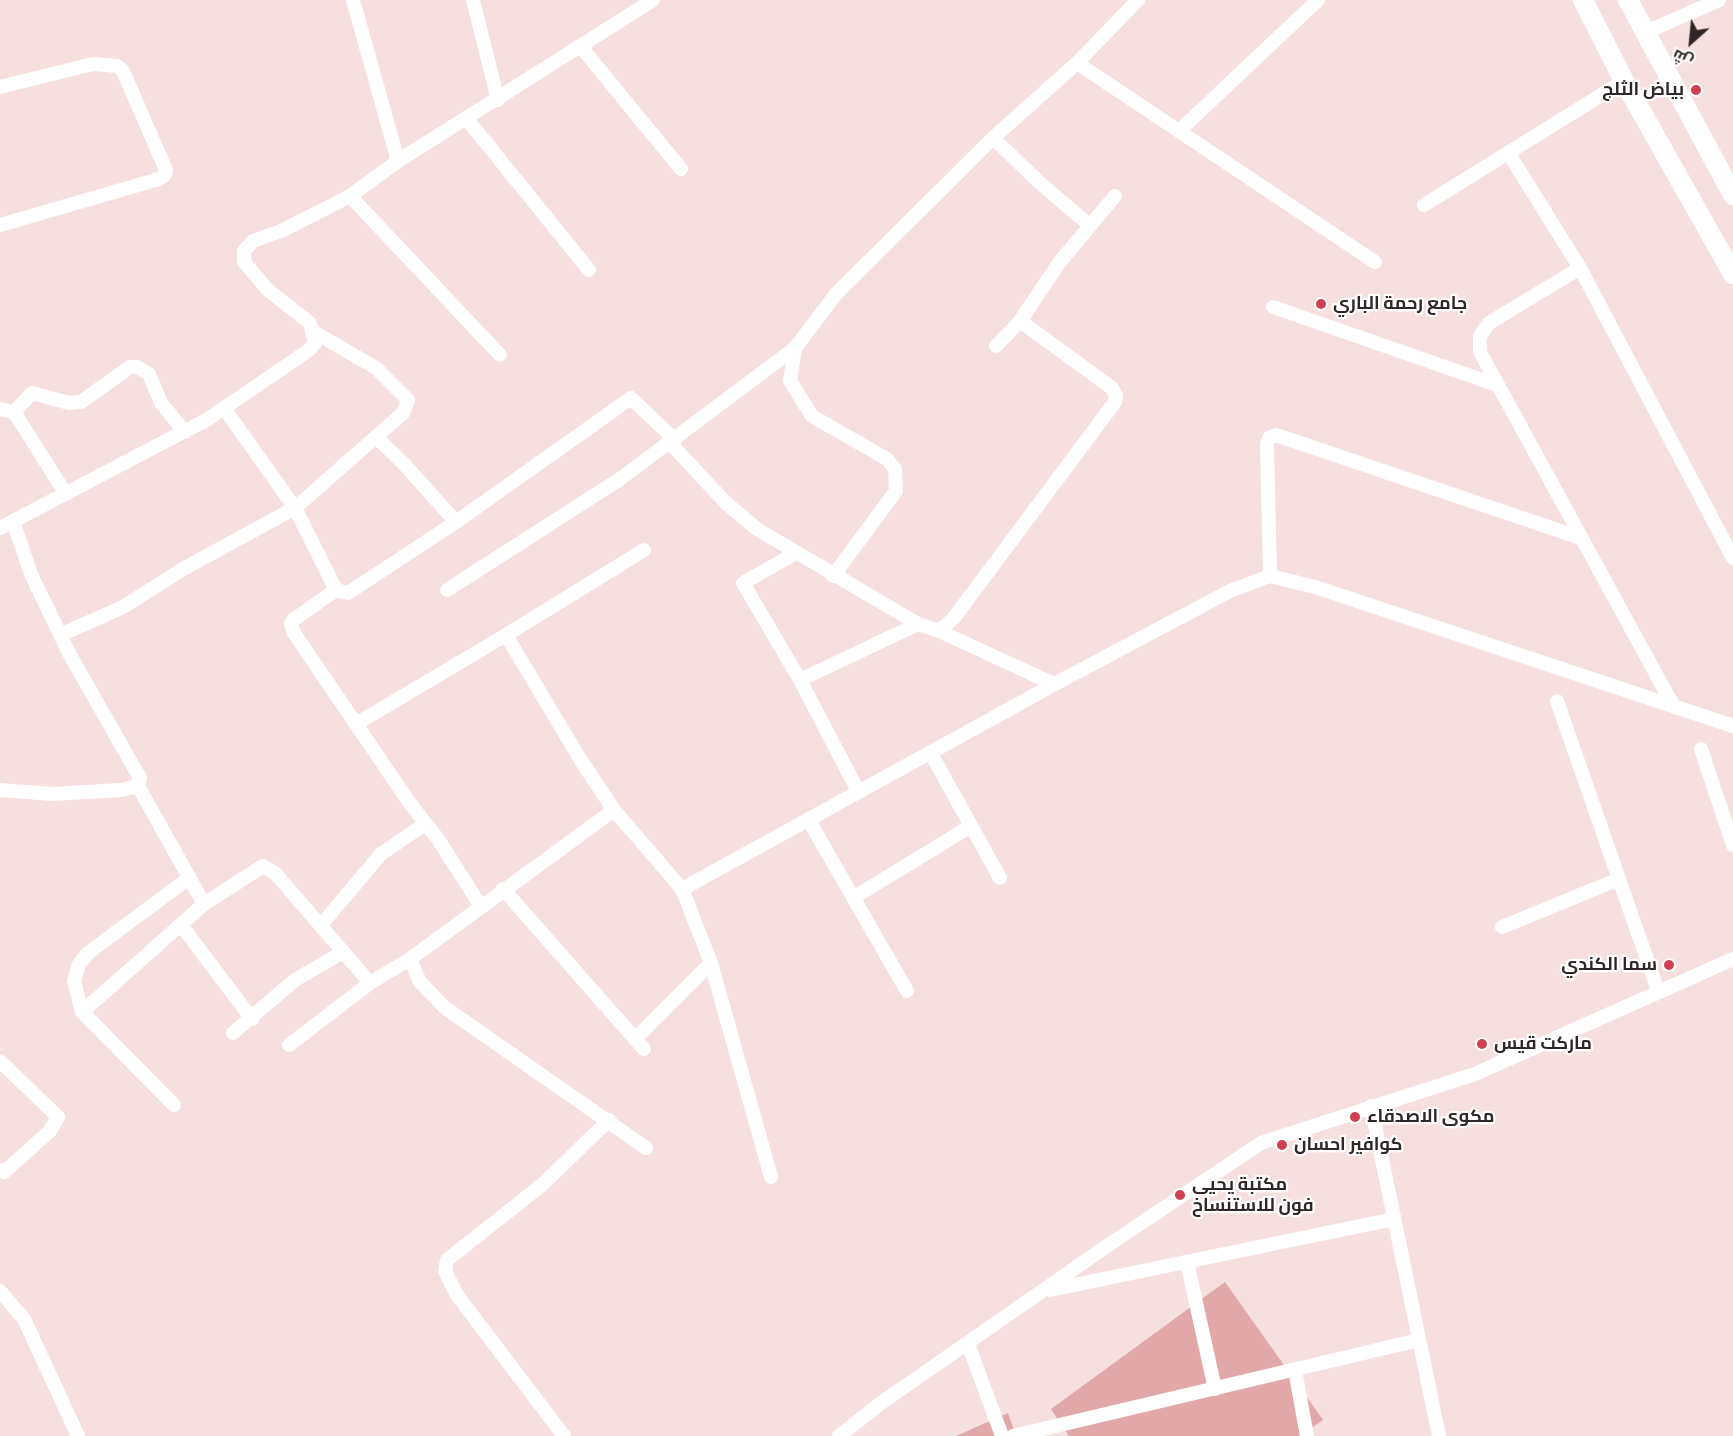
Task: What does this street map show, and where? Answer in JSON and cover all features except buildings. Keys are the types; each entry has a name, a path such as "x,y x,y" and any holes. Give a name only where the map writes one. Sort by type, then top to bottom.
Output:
{"main road":[{"path":"1583,0 1624,81 1733,274"},
{"path":"1628,0 1733,195"}],"street":[{"path":"353,0 398,161"},
{"path":"473,0 498,100"},
{"path":"204,904 138,786 140,778 60,635 6,524 185,432 309,350 315,343 310,323 268,290 244,262 244,251 253,241 281,231 350,196 398,161 654,0"},
{"path":"447,590 620,479 795,348 836,294 993,138 1077,63 1138,0"},
{"path":"1179,131 1318,0"},
{"path":"1644,33 1719,0"},
{"path":"581,47 681,169"},
{"path":"1077,63 1375,262"},
{"path":"0,87 93,64 117,66 127,80 166,170 164,176 159,179 0,225"},
{"path":"1424,205 1624,81"},
{"path":"465,118 589,270"},
{"path":"993,138 1089,225"},
{"path":"1509,154 1580,268 1733,558"},
{"path":"350,196 500,355"},
{"path":"996,346 1020,321 1059,263 1115,196"},
{"path":"1580,268 1496,318 1484,329 1480,352 1674,706"},
{"path":"1273,307 1497,385"},
{"path":"939,631 952,619 1115,402 1116,396 1112,388 1020,321"},
{"path":"60,635 123,607 183,569 295,508 403,413 408,400 375,368 314,333"},
{"path":"795,348 790,381 812,416 887,459 896,469 896,490 833,576"},
{"path":"14,412 32,393 69,403 81,402 130,367 137,367 149,374 161,404 185,432"},
{"path":"480,905 438,839 425,824 294,633 291,624 293,620 336,590 348,593 456,522 631,398 727,504 757,529 833,576 918,624 939,631 1054,684"},
{"path":"224,408 295,508 336,590"},
{"path":"0,409 14,412 66,494"},
{"path":"1270,576 1267,444 1269,438 1276,435 1581,538"},
{"path":"376,437 404,464 456,522"},
{"path":"356,724 644,550"},
{"path":"796,553 743,583 800,680 858,791"},
{"path":"682,890 1054,684 1230,591 1270,576 1315,587 1733,726"},
{"path":"800,680 918,624"},
{"path":"506,635 580,759 614,810 682,890 711,963 771,1177"},
{"path":"1557,701 1658,992"},
{"path":"1701,749 1733,845"},
{"path":"930,752 1000,878"},
{"path":"0,790 52,794 93,793 132,789 138,786"},
{"path":"289,1045 370,983 410,959 480,905 614,810"},
{"path":"808,819 907,991"},
{"path":"321,925 381,854 425,824"},
{"path":"853,898 971,826"},
{"path":"82,1012 204,904 263,866 275,873 370,983"},
{"path":"174,1105 82,1012 74,981 82,959 189,878"},
{"path":"1502,927 1619,879"},
{"path":"503,889 640,1044 711,963"},
{"path":"181,925 252,1019"},
{"path":"233,1033 296,980 344,951"},
{"path":"410,959 420,982 444,1007 646,1148"},
{"path":"839,1436 882,1403 1043,1291 1261,1143 1475,1074 1733,959"},
{"path":"0,1061 58,1117 50,1131 1,1173"},
{"path":"1371,1106 1439,1436"},
{"path":"564,1436 457,1295 445,1271 447,1260 543,1185 609,1120"},
{"path":"1043,1291 1394,1219"},
{"path":"1187,1262 1215,1389"},
{"path":"0,1291 24,1319 78,1436"},
{"path":"1013,1436 1419,1340"},
{"path":"968,1344 1002,1436"},
{"path":"1295,1370 1307,1436"}],"shaded area":[{"path":"1225,1282 1323,1420 1300,1436 1069,1436 1051,1409"},
{"path":"1008,1413 1016,1436 956,1436"}],"place":[{"name":"بياض الثلج","path":"1696,90"},
{"name":"جامع رحمة الباري","path":"1321,304"},
{"name":"سما الكندي","path":"1669,965"},
{"name":"ماركت قيس","path":"1482,1044"},
{"name":"مكوى الاصدقاء","path":"1355,1117"},
{"name":"كوافير احسان","path":"1282,1145"},
{"name":"مكتبة يحيى فون للاستنساخ","path":"1180,1195"}]}
